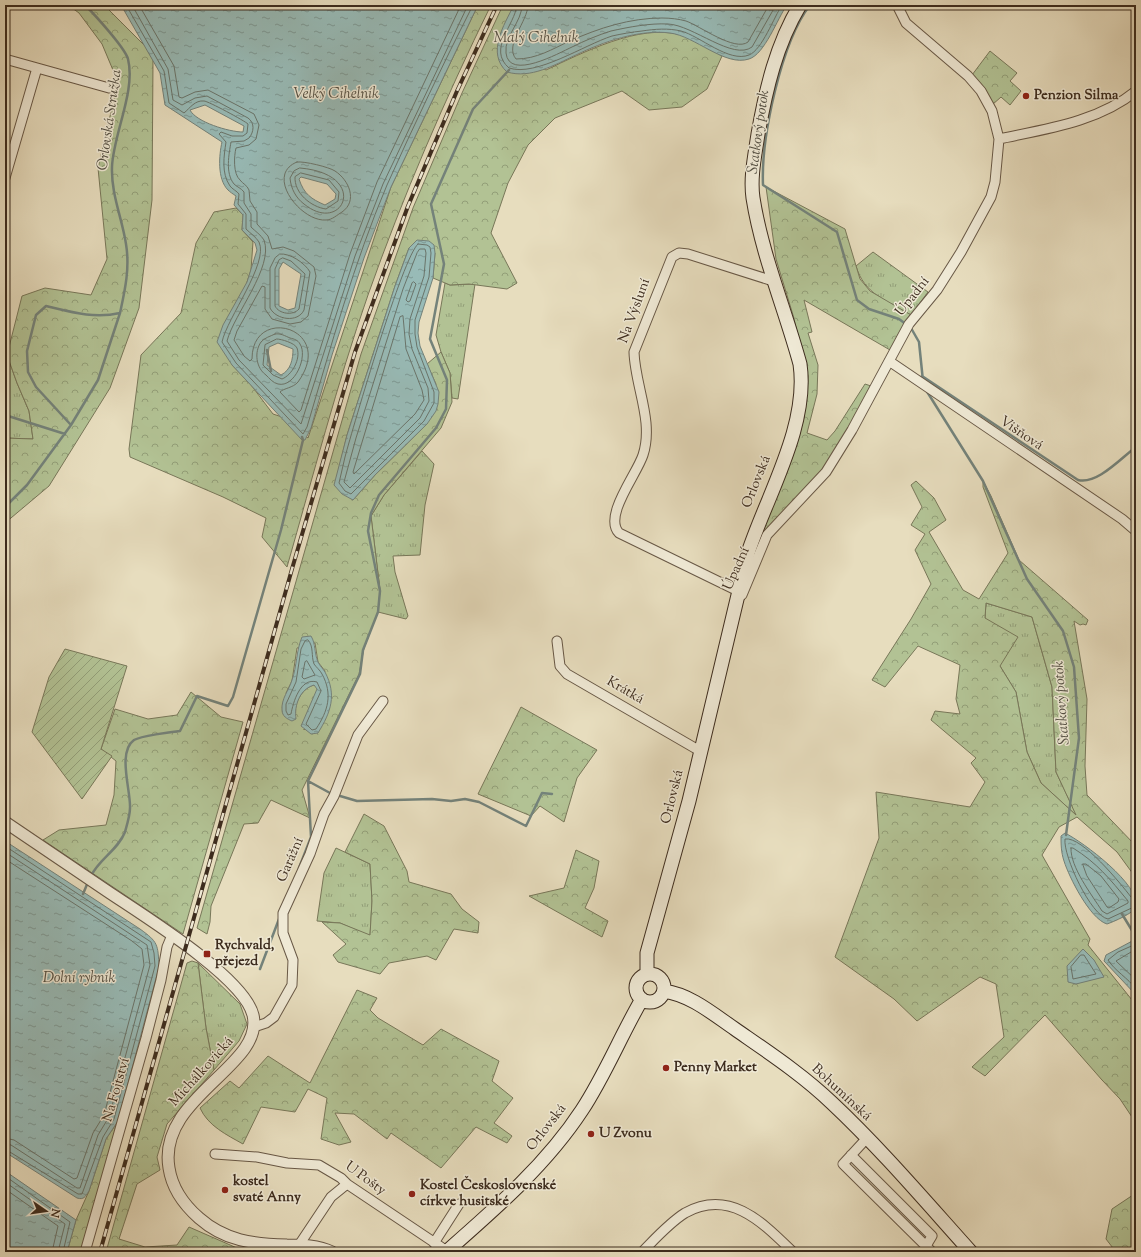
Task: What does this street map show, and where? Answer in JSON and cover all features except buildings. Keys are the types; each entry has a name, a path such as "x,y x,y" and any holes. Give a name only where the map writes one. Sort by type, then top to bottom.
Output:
{"main road":[{"name":"Orlovská","path":"647,974 647,953 687,808 738,591 757,525 785,456 800,408 802,377 800,364 773,280 753,197 752,177 762,113 771,75 788,27 800,5"},
{"path":"652,974 660,978 663,982 664,991 655,1001 650,1002 642,999 636,992 636,983 642,975 652,974"},
{"name":"Bohumínská","path":"664,991 684,996 701,1006 793,1070 832,1103 907,1180 971,1252"},
{"name":"Orlovská","path":"446,1252 534,1171 556,1146 583,1109 642,999"}],"street":[{"name":"Úpadní","path":"734,607 741,597 748,582 767,535 826,472 852,430 907,327 937,290 962,252 991,197 996,182 999,139 992,111 981,90 968,76 906,23 897,5"},
{"path":"5,59 109,88"},
{"path":"5,178 37,68"},
{"path":"999,139 1090,117 1128,97 1136,91"},
{"name":"Na Výsluní","path":"738,591 619,533 615,530 614,524 617,509 643,455 645,409 634,367 634,352 672,257 679,253 688,254 773,280"},
{"name":"Višňová","path":"889,361 1122,519 1136,532"},
{"name":"Krátká","path":"557,641 560,666 567,674 700,751"},
{"name":"Garážní","path":"254,1027 266,1023 274,1017 292,985 293,960 283,933 283,913 310,854 324,814 334,796 358,735 383,701"},
{"path":"5,822 172,935 203,958 239,992 251,1008 254,1027"},
{"name":"Na Fojtství","path":"85,1252 146,1038 161,980 167,947 172,935"},
{"name":"Michálkovická","path":"254,1027 249,1042 239,1056 179,1118 169,1143 168,1157 170,1172 176,1192 185,1205 204,1223 216,1231 236,1240 252,1243 314,1246 332,1252"},
{"path":"867,1138 843,1164 929,1249"},
{"name":"U Pošty","path":"215,1154 257,1157 287,1163 319,1165 341,1178 347,1184 434,1242 446,1252"},
{"path":"299,1245 331,1197 347,1184"},
{"path":"434,1242 459,1204"},
{"path":"642,1252 685,1213 711,1205 745,1211 762,1222 793,1252"}],"green space":[{"path":"68,5 104,5 147,48 153,60 152,200 139,308 110,388 49,486 5,523 5,438 33,439 29,411 7,355 22,296 45,288 91,295 107,259 98,168 118,82 102,44 79,13"},
{"path":"478,5 491,5 425,148 381,258 336,396 287,567 262,537 266,518 223,497 130,457 129,449 141,355 181,313 196,243 214,212 236,208 243,215 242,230 253,242 251,270 247,282 232,365 251,385 273,414 282,417 308,438 391,187"},
{"path":"503,5 514,5 497,43 546,70 594,48 630,36 648,33 665,32 681,35 722,56 707,89 682,107 649,110 622,91 555,118 528,145 508,183 491,233 517,283 507,289 469,284 450,285 433,278 435,253 409,248 395,286 347,435 335,485 353,500 375,475 427,424 436,384 427,364 441,352 450,373 452,402 441,428 384,495 371,516 380,590 378,612 364,648 359,674 302,790 310,818 271,800 258,823 244,824 211,906 210,922 207,934 197,928 361,354 413,208 462,93","holes":["315,643 318,662 325,671 304,730 318,689 314,685 303,692 297,703 295,711 286,693 292,681 297,648"]},
{"path":"990,51 1017,73 1010,81 1021,91 1010,105 1001,97 992,105 972,75"},
{"path":"766,187 845,229 860,279 870,291 911,315 890,350 804,300 812,332 808,333 818,365 817,394 807,433 827,440 835,431 865,384 871,386 844,439 831,459 816,478 757,543 792,457 804,418 808,376 793,315 776,259"},
{"path":"873,252 928,292 911,315 878,296 865,284 860,276 856,266"},
{"path":"445,283 450,285 475,284 458,399 452,398 450,373 436,335"},
{"path":"5,355 7,355 29,411 33,439 5,438"},
{"path":"422,451 434,464 425,505 420,555 393,556 395,572 408,616 406,619 378,612 380,590 371,516 384,495"},
{"path":"916,481 934,498 946,520 929,532 963,590 979,599 1008,553 983,487 983,481 1019,560 1088,620 1086,625 1080,625 1074,621 1087,699 1085,766 1087,795 1136,846 1136,878 1117,852 1077,817 1059,827 1042,855 1090,939 1088,945 1136,1005 1136,1123 1120,1099 1045,1015 985,1076 972,1067 1004,1037 996,984 980,977 917,1021 894,999 835,957 879,838 876,792 970,807 985,782 971,763 976,758 931,720 935,711 960,714 956,699 960,665 918,646 885,687 872,680 911,619 931,584 915,550 925,534 911,525 922,507 911,485","holes":["986,603 1032,617 1052,687 1056,772 1076,815 1041,783 1027,752 1016,692 1000,666 1018,637 985,618"]},
{"path":"986,603 1032,617 1052,687 1056,772 1077,816 1041,783 1027,752 1016,692 1000,666 985,618"},
{"path":"65,649 127,666 101,749 112,756 82,799 32,732 49,677"},
{"path":"191,692 221,717 243,722 183,934 43,840 59,830 106,825 114,795 116,761 101,749 115,709 148,719 177,715"},
{"path":"521,707 597,750 577,778 564,822 540,806 531,816 478,794"},
{"path":"364,814 384,826 407,871 409,882 451,894 462,909 479,922 478,933 454,929 436,960 427,956 389,963 380,974 338,962 333,955 346,944 322,922 340,923 370,935 372,901 370,864 345,852"},
{"path":"336,848 370,864 372,901 370,936 340,923 317,921 324,873"},
{"path":"576,850 599,861 594,888 585,908 608,921 602,937 529,896 564,888"},
{"path":"192,961 198,963 206,1028 214,1070 167,1124 157,1157 160,1170 137,1184 119,1239 145,1247 177,1245 189,1227 237,1248 272,1252 106,1252 187,963"},
{"path":"198,963 240,1004 247,1024 239,1041 214,1070 206,1028"},
{"path":"357,990 377,998 370,1010 378,1018 423,1045 441,1029 499,1061 492,1081 513,1098 494,1123 512,1136 507,1143 476,1127 441,1168 391,1133 387,1139 354,1114 335,1113 351,1142 339,1145 321,1139 327,1098 308,1089 295,1112 261,1107 243,1144 218,1129 208,1120 200,1108 230,1081 239,1088 268,1056 310,1083"},
{"path":"118,1121 81,1252 67,1252 76,1220 89,1191 106,1139"},
{"path":"1136,1193 1136,1252 1116,1252 1106,1239 1112,1209"}],"water":[{"name":"Velký Cihelník","path":"121,5 478,5 391,187 364,258 332,355 311,428 305,440 302,440 232,365 217,342 223,325 247,282 257,250 255,243 242,230 243,215 234,205 236,196 228,190 222,180 220,173 220,153 222,142 165,105 160,73","holes":["205,105 244,126 243,132 237,132 214,126 199,118 190,110","301,177 327,184 336,194 335,199 325,205 316,201 303,189 299,179","283,262 301,274 295,308 288,310 279,306 279,269","278,343 293,349 291,364 281,375 267,365 269,347"]},
{"name":"Malý Cihelník","path":"514,5 787,5 765,43 755,56 749,59 730,59 680,35 658,32 634,35 609,41 551,67 525,74 516,74 507,72 501,64 497,48 502,30"},
{"path":"417,240 429,241 434,245 435,253 433,278 419,322 418,333 420,346 439,392 438,404 436,411 427,424 375,475 353,500 342,494 334,485 347,435 395,286 409,248"},
{"path":"311,636 314,642 318,662 329,680 331,688 331,703 323,725 318,733 311,734 301,726 317,689 314,685 305,690 299,698 296,708 296,719 292,721 284,716 282,706 294,675 302,637"},
{"path":"1065,833 1097,855 1130,887 1135,898 1136,907 1131,912 1107,924 1100,921 1087,906 1075,887 1064,861 1061,836"},
{"name":"Dolní rybník","path":"5,841 140,929 154,941 157,948 159,967 118,1121 106,1139 89,1191 81,1199 77,1198 5,1152"},
{"path":"1136,939 1136,995 1104,961 1106,955"},
{"path":"1083,949 1094,960 1104,977 1076,984 1068,982 1067,966"},
{"path":"5,1171 76,1220 67,1252 5,1252"}],"waterway":[{"name":"Orlovská Stružka","path":"5,507 27,485 71,425 36,387 28,372 27,351 36,315 46,306 92,315 110,315 120,313 125,287 127,253 113,187 112,167 113,154 127,99 130,72 126,54 116,40 85,5"},
{"name":"Statkový potok","path":"810,5 790,42 775,91 765,142 763,185 837,232 857,300 869,309 899,319 911,328 919,342 923,381"},
{"path":"299,868 311,837 308,781 360,674 363,650 378,612 380,591 368,531 371,513 379,495 436,428 446,409 447,380 430,339 444,264 431,204 473,109 509,70"},
{"path":"71,425 98,380 120,313"},
{"path":"267,350 271,371"},
{"path":"922,376 1078,480 1085,480 1101,475 1136,447"},
{"name":"Statkový potok","path":"926,390 983,481 1027,579 1063,631 1074,667 1079,738 1066,835"},
{"path":"5,415 65,434"},
{"path":"91,876 99,864 118,844 125,832 130,808 126,772 126,753 129,746 134,740 156,734 180,731 197,696 228,706 233,697 281,530 303,440 302,437"},
{"path":"308,781 330,793 357,801 432,799 451,801 465,799 479,802 526,826 542,793 552,794"},
{"path":"83,894 88,882"},
{"name":"Statkový potok","path":"1122,914 1136,937"},
{"path":"260,969 279,919"}],"railway":[{"path":"100,1252 292,569 355,352 408,206 457,91 497,5"}],"place":[{"name":"Penzion Silma","path":"1026,96"},
{"name":"Rychvald, přejezd","path":"207,954"},
{"name":"Penny Market","path":"666,1068"},
{"name":"U Zvonu","path":"591,1134"},
{"name":"kostel svaté Anny","path":"225,1190"},
{"name":"Kostel Československé církve husitské","path":"412,1194"}]}
